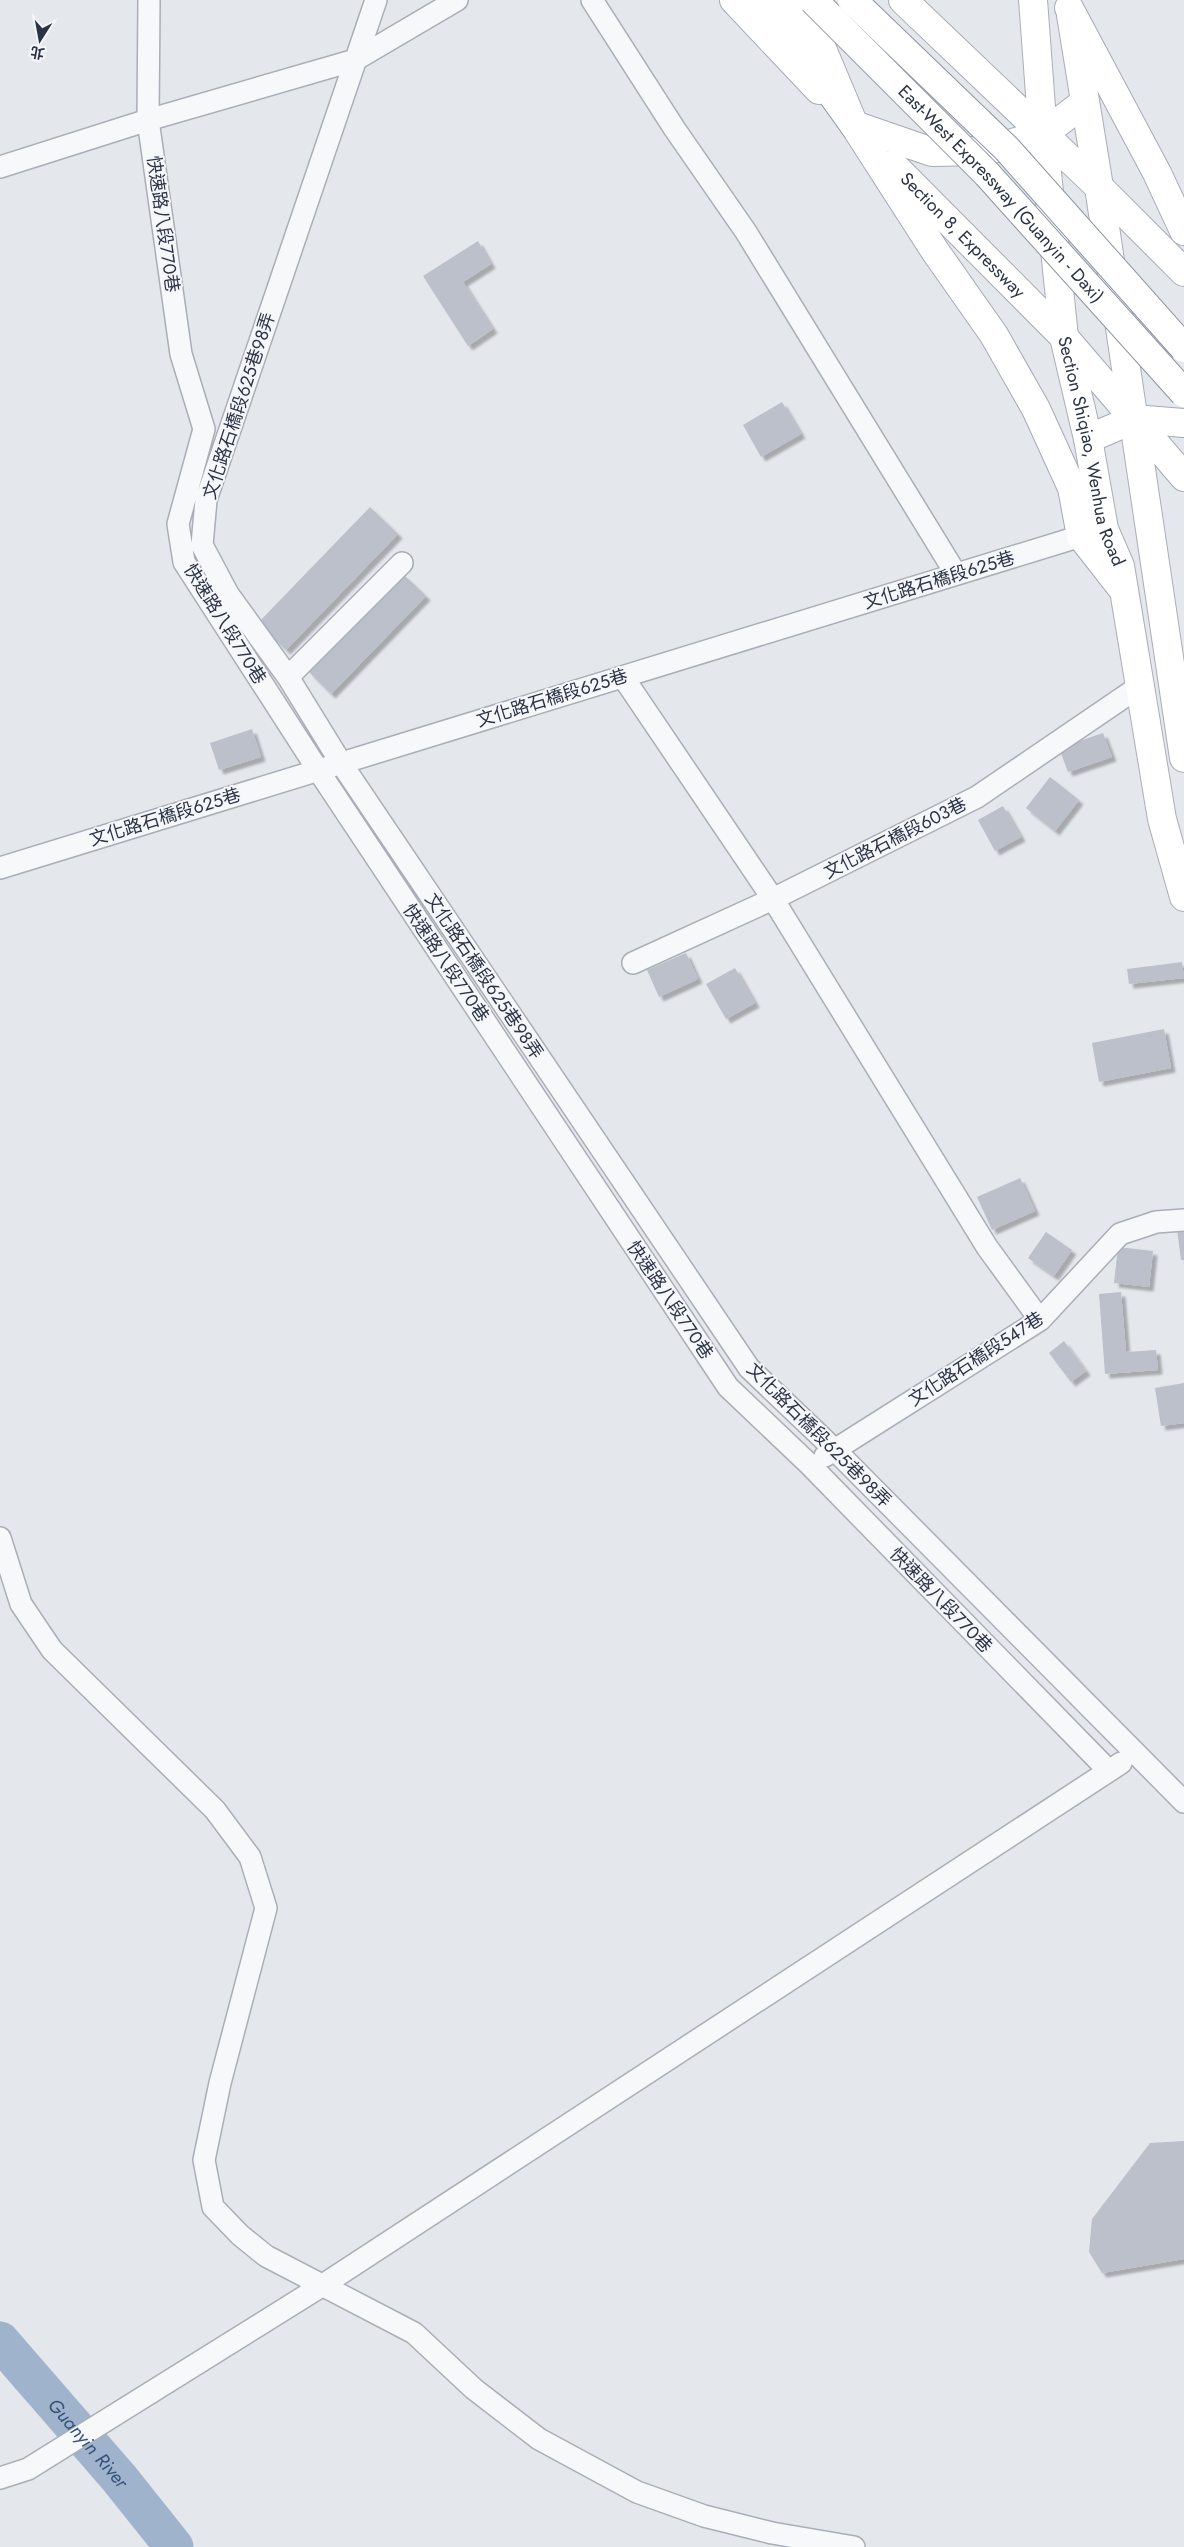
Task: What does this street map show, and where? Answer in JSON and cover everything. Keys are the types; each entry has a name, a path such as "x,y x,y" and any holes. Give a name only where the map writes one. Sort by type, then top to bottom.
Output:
{"main road":[{"name":"Section 8, Expressway","path":"734,0 854,125 1064,337 1184,477"},
{"path":"760,0 780,22 854,125 935,251 994,335 1036,409 1093,532"},
{"path":"785,0 815,32 854,125 932,152 986,151 1043,134 1085,102"},
{"name":"East-West Expressway (Guanyin - Daxi)","path":"812,0 987,174 1184,393"},
{"name":"East-West Expressway (Guanyin - Daxi)","path":"852,0 1007,148 1184,348"},
{"path":"903,0 1099,187 1184,272"},
{"name":"Section Shiqiao, Wenhua Road","path":"1033,0 1043,134 1064,337 1088,439 1093,532 1124,591 1162,819 1184,897"},
{"path":"1069,4 1157,173 1184,231"},
{"name":"Section Shiqiao, Wenhua Road","path":"1069,4 1099,187 1184,758"},
{"path":"1088,439 1134,419 1184,423"}],"street":[{"name":"快速路八段770巷","path":"149,0 148,120 181,354 204,428 178,524 184,562 318,770 728,1387 810,1466 1109,1771"},
{"name":"文化路石橋段625巷98弄","path":"376,0 206,500 202,545 228,594 288,676 341,763 748,1368 835,1450 1184,1802"},
{"path":"0,167 148,120 355,60 457,0"},
{"path":"592,0 674,128 746,232 956,574"},
{"name":"文化路石橋段625巷","path":"0,868 1093,532"},
{"path":"288,676 402,562"},
{"path":"623,677 773,900 987,1247 1040,1320"},
{"name":"文化路石橋段603巷","path":"633,963 773,900 977,797 1140,686"},
{"name":"文化路石橋段547巷","path":"810,1466 1040,1320 1120,1234 1156,1222 1184,1220"},
{"path":"0,1538 21,1604 52,1650 216,1810 250,1858 266,1908 220,2083 204,2160 213,2207 240,2235 266,2256 414,2333 474,2389 539,2439 637,2492 704,2516 764,2531 854,2547"},
{"path":"0,2478 28,2469 323,2285 1109,1771 1135,1752"}],"building":[{"path":"478,241 491,264 463,282 493,329 468,346 423,276"},
{"path":"782,402 801,434 761,457 743,425"},
{"path":"370,507 398,534 286,650 258,623"},
{"path":"404,575 426,596 331,694 309,672"},
{"path":"252,729 261,757 219,770 210,743"},
{"path":"1103,733 1112,757 1068,772 1059,748"},
{"path":"1050,777 1079,800 1055,831 1026,808"},
{"path":"1003,806 1021,837 995,851 978,820"},
{"path":"686,953 698,979 659,997 647,970"},
{"path":"1182,962 1184,978 1129,984 1127,969"},
{"path":"735,968 755,1003 726,1019 706,984"},
{"path":"1164,1029 1171,1068 1099,1082 1092,1043"},
{"path":"1020,1178 1035,1211 992,1230 977,1197"},
{"path":"1177,1229 1184,1229 1184,1260 1181,1260"},
{"path":"1046,1232 1072,1250 1054,1276 1028,1258"},
{"path":"1118,1247 1153,1251 1149,1287 1114,1283"},
{"path":"1121,1292 1126,1352 1156,1350 1158,1370 1105,1374 1099,1294"},
{"path":"1064,1341 1086,1371 1071,1382 1049,1353"},
{"path":"1184,1383 1184,1423 1161,1426 1155,1388"},
{"path":"1184,2141 1184,2259 1102,2273 1089,2252 1092,2219 1150,2143"}],"waterway":[{"name":"Guanyin River","path":"0,2341 119,2478 174,2547"}]}
